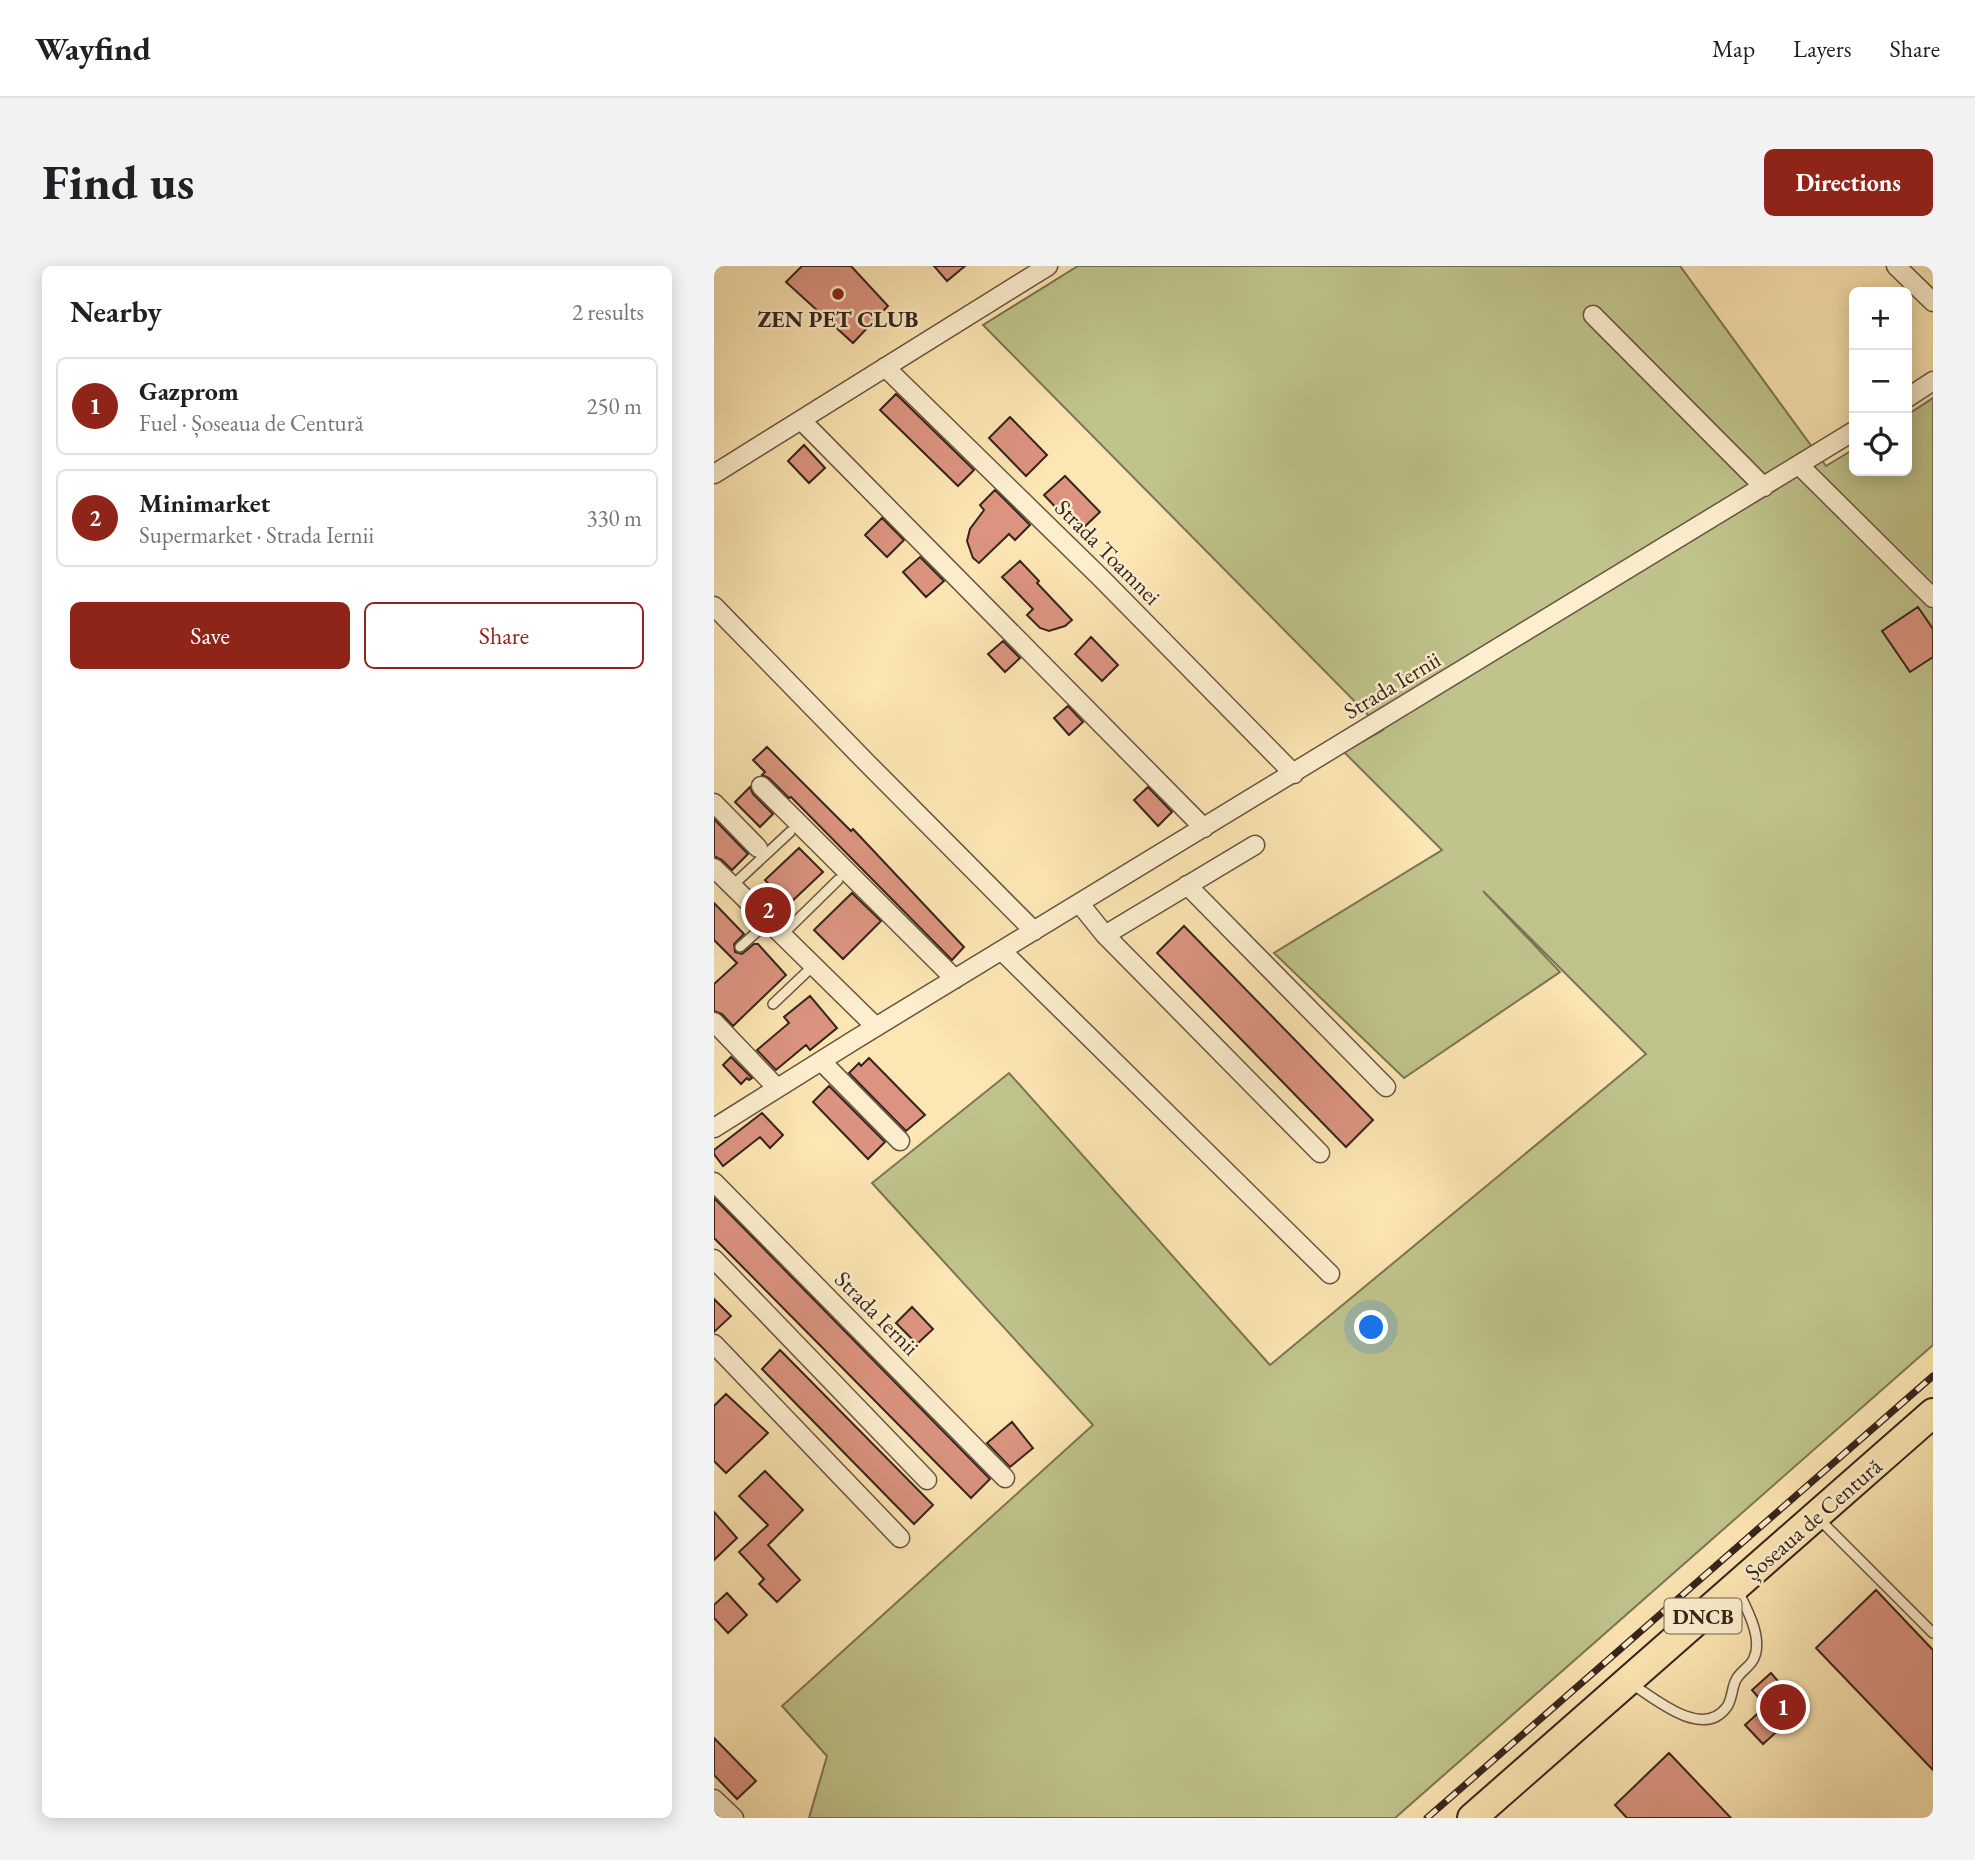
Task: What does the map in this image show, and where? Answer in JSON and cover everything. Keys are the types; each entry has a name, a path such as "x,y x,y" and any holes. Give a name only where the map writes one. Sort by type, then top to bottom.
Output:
{"main road":[{"name":"Șoseaua de Centură","path":"1472,1818 1933,1413"}],"street":[{"path":"714,474 1048,266"},
{"path":"1896,266 1933,302"},
{"path":"1593,315 1764,487"},
{"name":"Strada Toamnei","path":"885,368 1100,577 1294,774"},
{"path":"1912,395 1933,381"},
{"path":"801,420 1204,828"},
{"name":"Strada Iernii","path":"714,1128 1849,434"},
{"path":"1800,465 1933,598"},
{"path":"714,606 1034,932"},
{"path":"761,786 955,979"},
{"path":"714,803 758,848"},
{"path":"1104,935 1255,845"},
{"path":"714,868 876,1027"},
{"path":"1187,885 1386,1087"},
{"path":"1080,904 1104,935 1320,1153"},
{"path":"1002,951 1330,1274"},
{"path":"714,1022 777,1088"},
{"path":"821,1061 900,1141"},
{"name":"Strada Iernii","path":"714,1182 1006,1478"},
{"path":"714,1259 927,1480"},
{"path":"714,1345 900,1538"},
{"path":"714,1799 734,1818"}],"lane":[{"path":"732,886 790,832"},
{"path":"782,934 838,880"},
{"path":"740,947 768,922"},
{"path":"773,1004 813,966"},
{"path":"1816,1516 1933,1633"},
{"path":"1627,1681 1666,1706 1695,1719 1703,1721 1716,1717 1725,1710 1730,1703 1735,1680 1754,1658 1756,1647 1748,1612 1736,1587"}],"green space":[{"path":"1078,266 1680,266 1826,466 1849,452 1849,476 1912,476 1912,412 1933,398 1933,1345 1395,1818 809,1818 827,1756 782,1706 1093,1425 872,1183 1009,1073 1270,1365 1646,1054 1483,891 1560,972 1404,1078 1274,953 1442,850 1344,752 1383,730 983,325"}],"building":[{"name":"ZEN PET CLUB","path":"802,266 851,266 888,306 853,343 786,282"},
{"path":"934,266 965,266 947,281"},
{"path":"896,394 974,470 958,486 880,410"},
{"path":"1010,417 1047,455 1026,476 989,438"},
{"path":"804,445 825,468 809,483 788,461"},
{"path":"1065,476 1100,512 1079,532 1044,495"},
{"path":"995,490 1030,525 1015,540 1009,534 979,563 973,558 967,541 970,529 984,510 980,505"},
{"path":"882,518 904,540 887,557 865,535"},
{"path":"920,557 944,581 926,597 903,572"},
{"path":"1020,561 1072,620 1065,626 1049,631 1040,628 1027,615 1033,609 1002,577"},
{"path":"1918,607 1933,629 1933,657 1910,672 1882,631"},
{"path":"1091,637 1118,665 1102,681 1075,654"},
{"path":"1003,641 1020,658 1005,672 988,654"},
{"path":"1068,706 1083,722 1069,735 1054,718"},
{"path":"767,747 851,831 853,829 964,947 952,960 791,797 762,775 765,772 753,760"},
{"path":"750,787 753,794 773,814 760,827 735,802"},
{"path":"1148,787 1172,812 1158,826 1134,800"},
{"path":"714,819 748,854 732,870 714,856"},
{"path":"799,848 823,872 788,905 765,880"},
{"path":"852,893 881,921 843,959 814,930"},
{"path":"714,903 744,934 734,944 735,952 742,954 754,944 758,944 786,975 733,1026 722,1014 714,1011 714,984 737,963 714,940"},
{"path":"1184,926 1373,1120 1346,1147 1157,953"},
{"path":"810,996 837,1028 810,1050 806,1045 776,1070 757,1050 789,1023 784,1017"},
{"path":"731,1057 752,1078 747,1078 741,1084 723,1065"},
{"path":"869,1058 925,1115 906,1131 849,1073"},
{"path":"829,1086 885,1142 868,1159 813,1102"},
{"path":"762,1113 783,1135 770,1148 760,1137 723,1166 714,1150"},
{"path":"714,1198 990,1479 971,1498 714,1238"},
{"path":"714,1299 731,1316 714,1332"},
{"path":"912,1307 933,1329 917,1344 896,1323"},
{"path":"780,1350 933,1505 914,1524 762,1369"},
{"path":"726,1394 768,1433 726,1473 714,1461 714,1406"},
{"path":"1012,1422 1033,1448 1010,1467 987,1443"},
{"path":"765,1471 803,1510 768,1545 800,1580 777,1602 759,1584 764,1579 739,1552 768,1525 739,1496"},
{"path":"714,1512 737,1538 714,1560"},
{"path":"1876,1590 1933,1650 1933,1770 1816,1648"},
{"path":"727,1593 747,1615 728,1633 714,1618 714,1605"},
{"path":"1771,1673 1802,1709 1763,1744 1745,1725 1766,1706 1752,1690"},
{"path":"714,1738 756,1781 737,1799 714,1775"},
{"path":"1669,1753 1731,1818 1627,1818 1615,1805"}],"railway":[{"path":"1427,1818 1933,1376"}],"place":[{"name":"ZEN PET CLUB","path":"838,294"},
{"name":"Minimarket","path":"768,910"},
{"name":"Gazprom","path":"1783,1707"}]}
